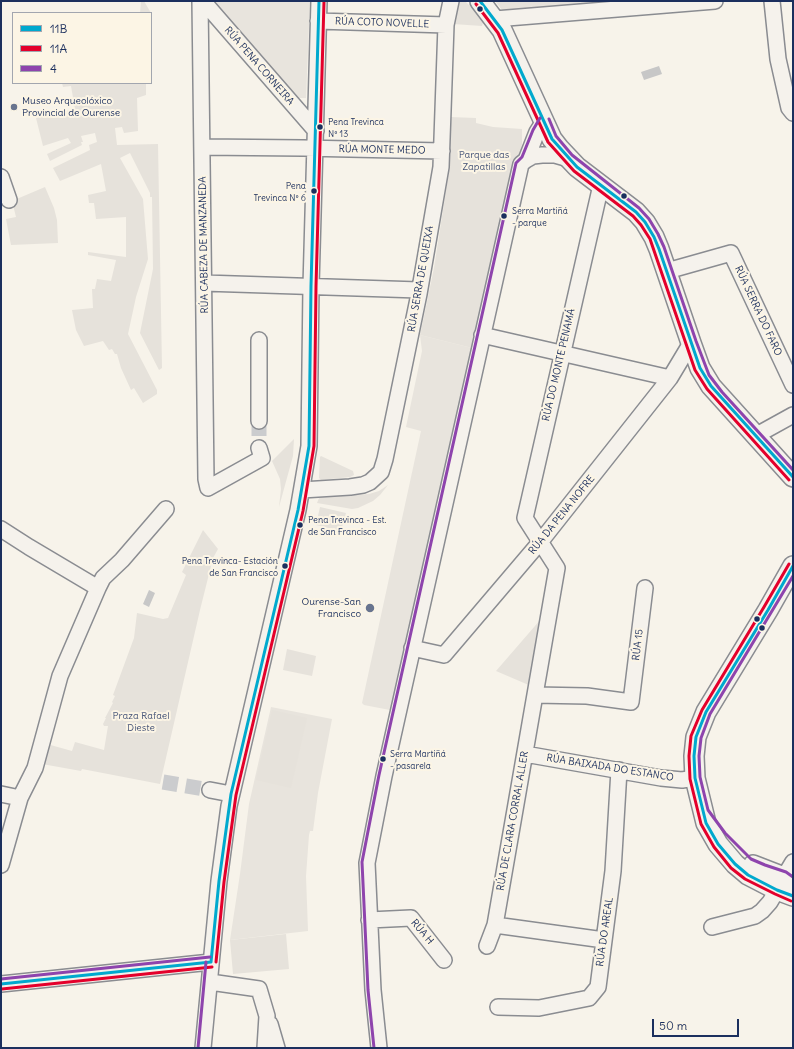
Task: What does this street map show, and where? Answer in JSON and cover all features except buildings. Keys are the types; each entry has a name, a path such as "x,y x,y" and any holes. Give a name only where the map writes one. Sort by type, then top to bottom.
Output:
{"main road":[{"path":"480,1 495,19 504,35 552,139 569,159 636,212 645,222 654,237 667,271 700,368 711,386 793,477"},
{"path":"784,883 741,857 721,836 703,812 695,778 694,756 699,729 706,712 793,566"}],"street":[{"name":"RÚA PENA CORNEIRA","path":"201,1 316,131"},
{"name":"RÚA CABEZA DE MANZANEDA","path":"201,1 206,479 208,488 261,453"},
{"path":"203,1048 219,881 231,794 302,490 309,446 311,286 319,1"},
{"name":"RÚA SERRA DE QUEIXA","path":"302,490 363,485 370,482 380,472 385,459 420,290 441,167 446,25 451,1"},
{"path":"495,19 715,1"},
{"path":"772,1 778,59 789,108 793,113"},
{"name":"RÚA COTO NOVELLE","path":"318,21 446,25"},
{"path":"379,1048 373,990 367,862 384,776 482,335 524,162 536,132 544,121"},
{"name":"RÚA MONTE MEDO","path":"202,147 442,151"},
{"path":"524,162 533,156 542,154 555,155 569,159"},
{"path":"1,177 10,200"},
{"name":"RÚA DO MONTE PENAMÁ","path":"535,695 557,568 525,518 601,185"},
{"name":"RÚA SERRA DO FARO","path":"667,271 731,253 793,385"},
{"path":"204,283 420,290"},
{"path":"482,335 670,378"},
{"path":"259,340 259,421"},
{"name":"RÚA DA PENA NOFRE","path":"412,648 444,655 541,541 670,378 691,343"},
{"path":"755,436 793,415"},
{"path":"1,865 20,798 35,768 60,676 98,588 103,578 122,560 166,509"},
{"path":"1,529 98,588"},
{"name":"RÚA 15","path":"535,695 587,696 631,702 645,588"},
{"name":"RÚA DE CLARA CORRAL ALLER","path":"487,946 495,925 535,695"},
{"name":"RÚA BAIXADA DO ESTANCO","path":"525,754 682,780 695,778"},
{"name":"RÚA DO AREAL","path":"498,1007 539,1008 589,998 598,987 614,871 618,770"},
{"path":"210,790 231,794"},
{"path":"1,794 20,798"},
{"path":"712,927 755,916 770,902 784,883"},
{"name":"RÚA H","path":"369,920 411,918 444,960"},
{"path":"495,925 604,940"},
{"path":"1,984 211,962"},
{"path":"210,982 259,989 277,1048"},
{"path":"265,1048 267,1016"}],"shaded area":[{"path":"218,1 310,1 306,98 296,98 281,78 215,4"},
{"path":"659,66 662,74 644,80 641,72"},
{"path":"420,335 476,349 395,711 364,705 362,703 421,431 406,427 422,351"},
{"path":"149,590 155,593 149,607 143,604"},
{"path":"271,707 332,719 318,793 313,831 310,831 309,835 306,876 308,931 230,940 249,804"}],"green space":[{"path":"141,1 144,1 150,12 140,12"},
{"path":"458,1 465,1 471,7 483,23 482,26 453,24"},
{"path":"495,1 651,1 535,11 502,10"},
{"path":"62,84 146,84 146,95 137,98 138,131 124,133 122,127 115,128 117,145 158,144 162,368 159,370 140,333 153,269 152,197 150,197 150,193 130,153 120,158 143,199 148,259 136,297 128,334 157,390 157,394 143,403 134,388 131,390 121,368 117,354 115,354 112,349 109,350 103,341 84,346 76,330 72,310 93,308 92,289 95,289 97,279 111,281 116,260 88,255 88,252 126,257 126,217 96,219 94,203 89,203 88,195 106,191 101,164 60,181 53,168 90,150 89,145 97,142 95,133 81,136 83,142 81,142 82,145 50,161 47,154 71,143 68,138 43,146 36,118 75,109 71,86 63,87"},
{"name":"Parque das Zapatillas","path":"450,117 476,118 476,123 493,127 522,129 522,144 519,163 476,349 420,335 434,268 450,165 446,164"},
{"path":"45,187 54,208 57,220 58,243 11,245 6,219 16,217 12,201"},
{"path":"294,439 293,456 279,507 281,489 280,479 272,461"},
{"path":"321,456 353,471 354,475 350,477 321,480 319,478"},
{"path":"388,485 373,501 358,508 352,509 317,503 321,497 369,494 379,491"},
{"path":"320,507 346,513 341,531 316,525"},
{"name":"Praza Rafael Dieste","path":"203,530 218,549 213,558 200,610 160,784 82,769 81,771 42,764 47,744 72,751 75,742 104,750 108,726 104,726 103,724 113,703 112,702 115,696 113,695 134,638 137,613 163,619 168,618 186,575 182,572"},
{"path":"541,619 531,686 496,671"},
{"path":"287,649 316,656 312,676 283,670"},
{"path":"272,710 307,718 291,788 256,780"},
{"path":"286,934 289,969 233,974 230,940"}],"tunnel":[{"path":"259,421 259,448"},
{"path":"163,782 210,790"}],"transit line":[{"name":"11B","path":"211,962 219,881 231,794 298,510 309,446 311,286 319,1"},
{"name":"11A","path":"216,962 224,882 236,795 303,511 314,446 316,286 324,1"},
{"name":"11B","path":"480,1 502,30 552,139 577,167 636,212 645,222 659,249 700,368 711,386 793,477"},
{"name":"11A","path":"476,4 498,33 548,142 574,171 633,216 650,239 695,370 707,389 789,480"},
{"name":"4","path":"374,1048 368,990 362,862 379,775 516,163 522,157 533,130 540,118"},
{"name":"4","path":"549,119 556,136 572,155 639,208 649,219 664,247 709,375 722,392 793,470"},
{"name":"11A","path":"789,564 702,710 691,736 689,756 690,779 701,824 714,847 731,868 745,879 791,901"},
{"name":"11B","path":"793,566 706,712 696,737 694,756 695,778 706,823 718,844 735,864 748,875 777,890 793,896"},
{"name":"4","path":"793,576 710,714 701,738 699,756 700,777 708,810 725,833 751,859 786,872 793,877"},
{"name":"4","path":"1,979 210,957"},
{"name":"4","path":"198,1048 206,962"},
{"name":"11B","path":"1,984 211,962"},
{"name":"11A","path":"2,989 212,967"}],"place":[{"name":"Museo Arqueolóxico Provincial de Ourense","path":"14,107"},
{"name":"Pena Trevinca Nº 13","path":"320,127"},
{"name":"Pena Trevinca Nº 6","path":"314,191"},
{"name":"Serra Martiñá - parque","path":"504,216"},
{"name":"Pena Trevinca - Est. de San Francisco","path":"300,525"},
{"name":"Pena Trevinca- Estación de San Francisco","path":"285,566"},
{"name":"Ourense-San Francisco","path":"370,608"},
{"name":"Serra Martiñá - pasarela","path":"383,759"}]}
